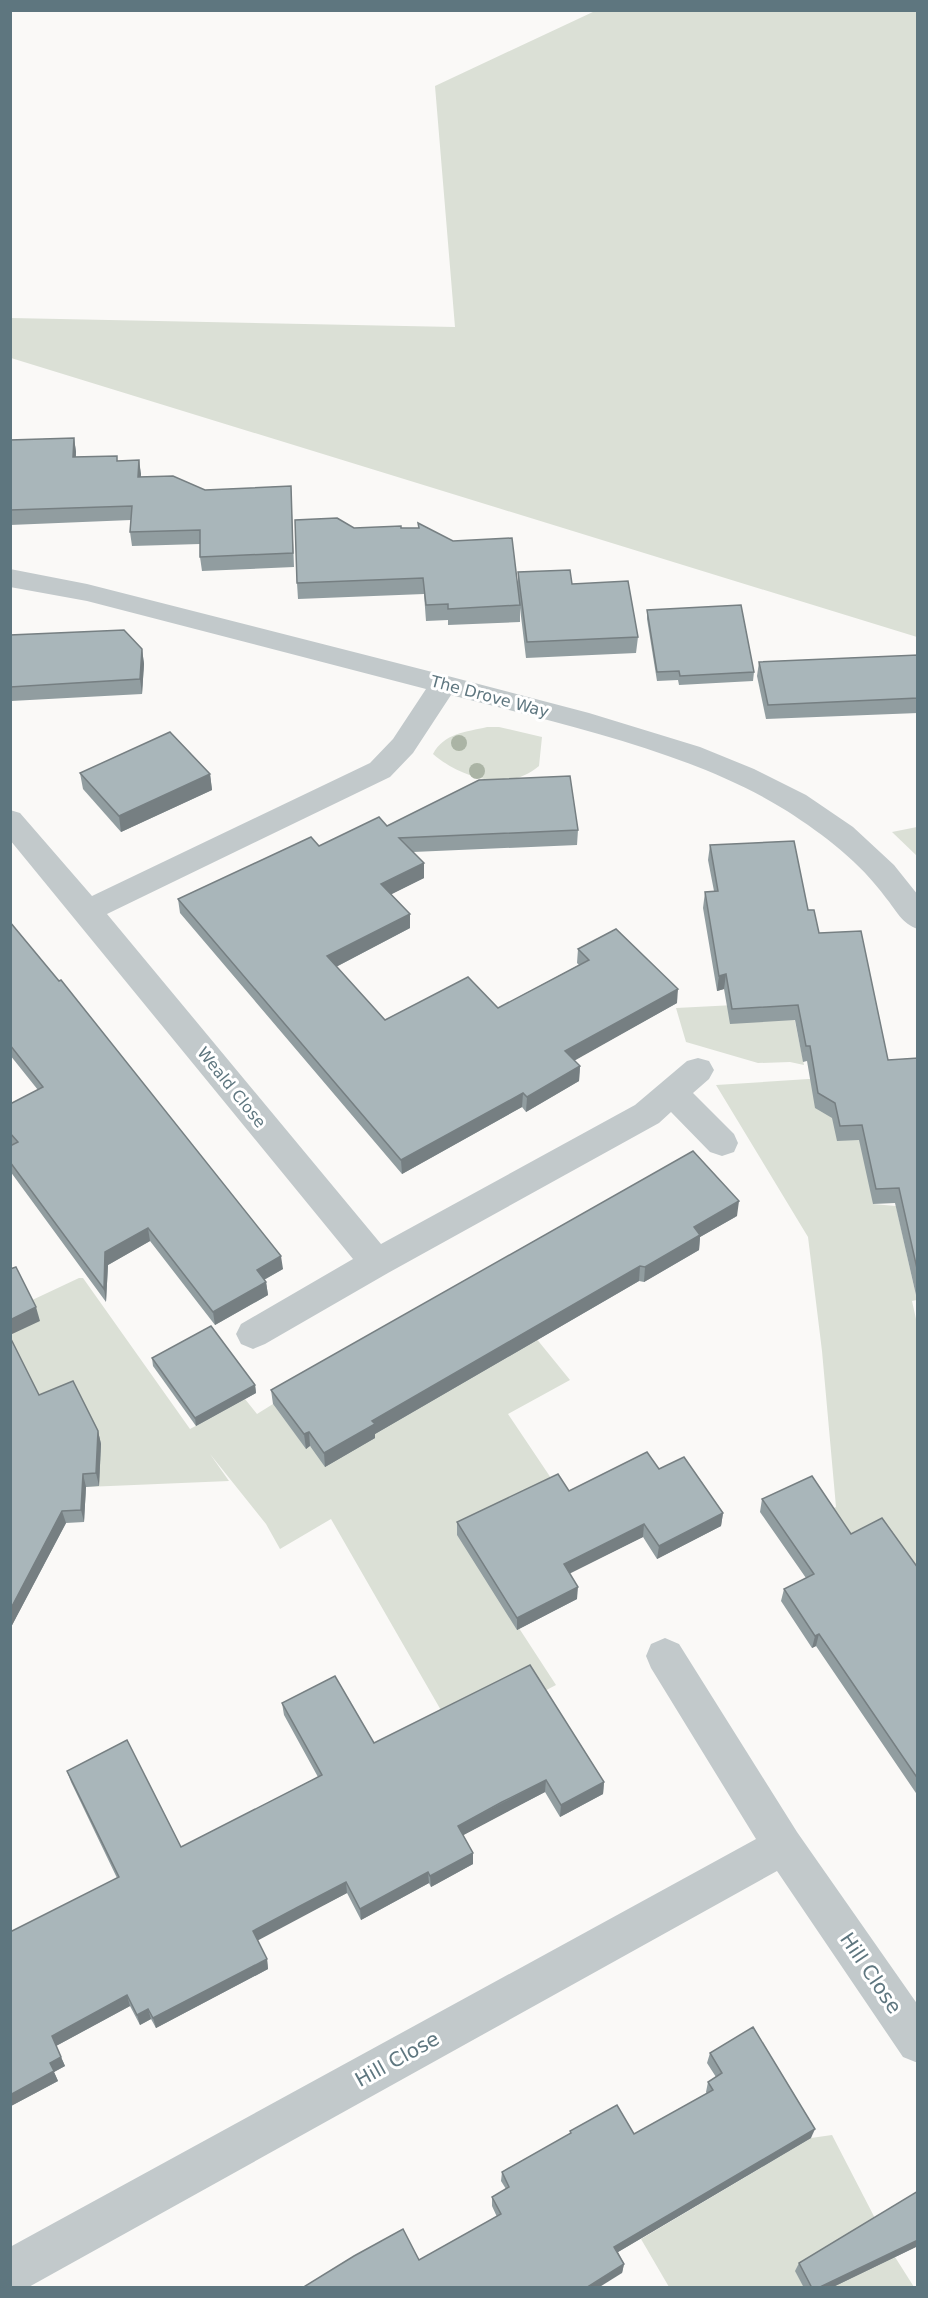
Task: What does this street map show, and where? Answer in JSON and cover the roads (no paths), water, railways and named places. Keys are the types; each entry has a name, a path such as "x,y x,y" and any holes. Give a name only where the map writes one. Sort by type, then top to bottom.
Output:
{"street":[{"name":"The Drove Way","path":"10,578 52,585 163,611 444,684 647,738 716,763 777,793 842,836 884,873 918,918"},
{"path":"87,911 380,770 403,746 444,684"},
{"name":"Weald Close","path":"10,820 376,1263"},
{"path":"253,1334 376,1263 646,1114 698,1070"},
{"path":"672,1092 722,1143"},
{"name":"Hill Close","path":"666,1656 783,1846 918,2042"},
{"name":"Hill Close","path":"10,2272 783,1846"}]}
